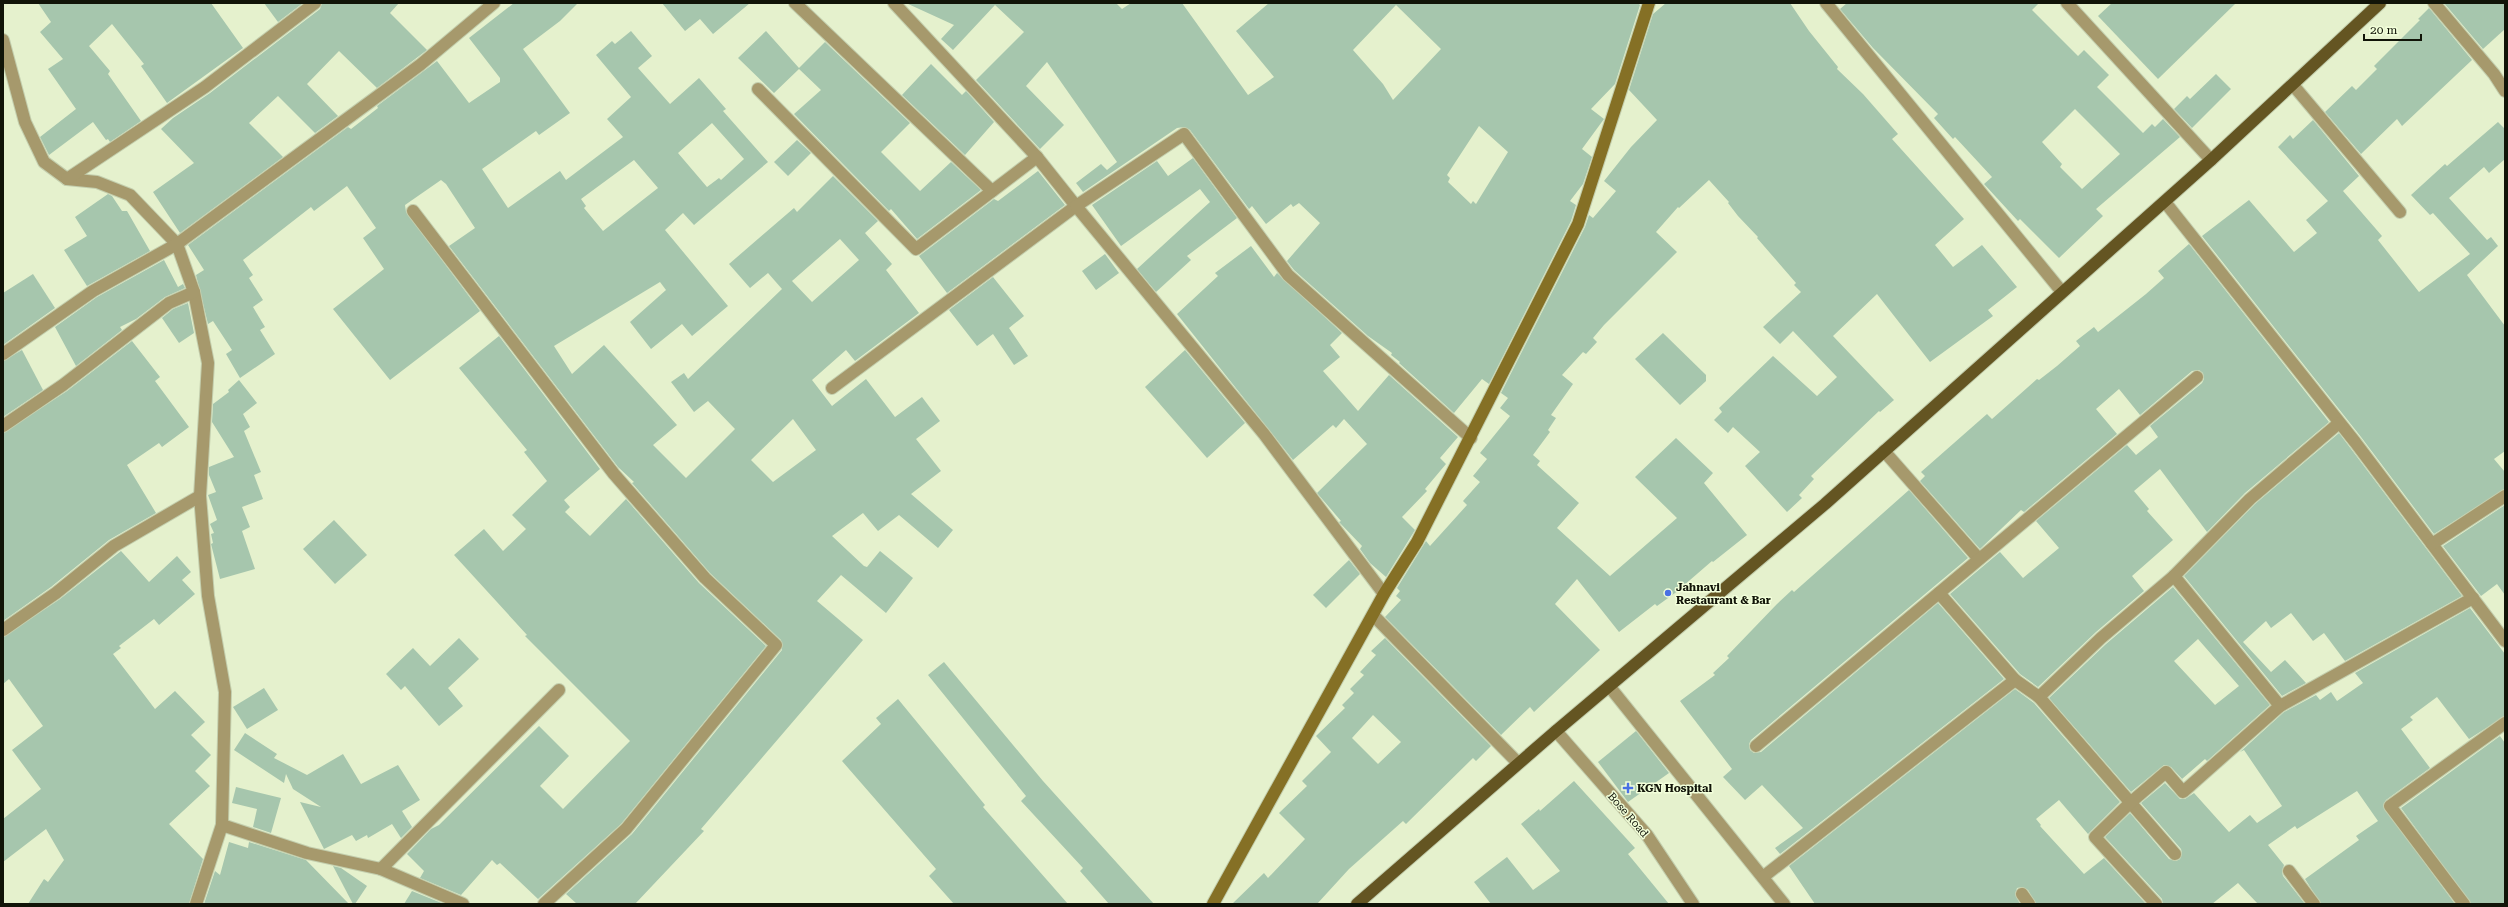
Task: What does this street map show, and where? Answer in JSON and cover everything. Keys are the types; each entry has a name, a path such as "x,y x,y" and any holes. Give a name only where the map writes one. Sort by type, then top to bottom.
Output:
{"main road":[{"path":"1213,904 1372,615 1417,542 1471,438 1578,224 1649,3"},
{"path":"1356,904 1556,731 1825,504 2165,202 2380,3"}],"street":[{"path":"67,179 206,87 315,3"},
{"path":"3,354 93,291 176,244 420,64 494,3"},
{"path":"794,3 992,191"},
{"path":"894,3 1037,157 1264,434 1384,594"},
{"path":"1826,3 2062,292"},
{"path":"2067,3 2210,160"},
{"path":"2434,3 2494,74 2505,91"},
{"path":"3,40 25,122 44,162 67,179 97,182 130,195 176,244 194,292 208,363 200,496 208,596 225,692 222,825 196,904"},
{"path":"2292,85 2400,212"},
{"path":"758,89 916,249 1037,157"},
{"path":"832,388 1076,206 1184,134 1288,275 1471,438"},
{"path":"2165,202 2340,422 2505,641"},
{"path":"414,211 614,474 705,578 776,645 626,829 544,904"},
{"path":"3,426 63,385 169,303 194,292"},
{"path":"1756,746 2197,377"},
{"path":"2039,697 2101,638 2174,576 2250,499 2340,422"},
{"path":"1884,452 1979,559"},
{"path":"3,630 56,593 114,546 200,496"},
{"path":"2432,544 2505,496"},
{"path":"2174,576 2280,706"},
{"path":"1939,593 2015,680 2039,697 2176,854"},
{"path":"2156,904 2095,837 2130,803 2166,772 2183,792 2280,706 2473,598"},
{"path":"1372,615 1518,764"},
{"path":"1763,878 2015,680"},
{"path":"1609,686 1784,904"},
{"path":"381,869 559,690"},
{"path":"2464,904 2390,806 2505,723"},
{"name":"Bose Road","path":"1556,731 1647,835 1693,904"},
{"path":"222,825 307,854 381,869 463,904"},
{"path":"2289,871 2314,904"},
{"path":"2022,894 2029,904"}],"building":[{"path":"38,3 211,3 243,48 167,103 141,66 144,64 112,24 89,46 110,71 108,74 141,121 110,142 108,139 106,140 93,122 49,155 40,137 76,109 48,69 63,59 40,32 51,22"},
{"path":"264,3 303,3 278,22"},
{"path":"322,3 399,3 390,13 427,50 377,88 339,51 307,84 338,116 315,133 278,96 249,123 283,157 180,233 153,192 194,163 161,129 173,118 210,93 320,9"},
{"path":"514,3 578,3 560,21 523,49 570,113 539,135 536,131 482,169 508,208 560,171 566,180 623,137 607,119 631,97 596,55 612,41 615,44 631,31 652,56 638,68 670,104 699,78 726,109 723,111 768,162 694,225 683,213 665,230 728,306 692,336 682,324 651,349 630,322 666,290 660,282 554,346 572,374 604,345 677,425 653,445 686,478 735,429 708,401 694,412 671,382 684,373 688,379 782,289 768,273 750,288 729,264 794,208 797,212 833,176 878,221 865,233 892,264 886,270 919,313 855,361 846,350 812,380 832,406 866,379 895,417 922,397 940,421 916,439 941,471 911,494 953,530 938,548 899,515 878,531 863,513 832,536 864,566 867,567 880,551 913,578 886,613 841,575 817,601 863,640 701,829 704,831 635,904 577,904 566,894 632,834 782,650 781,640 710,573 632,483 634,482 618,467 449,246 475,228 446,184 441,180 405,205 406,212 480,311 390,380 333,309 384,269 363,238 376,228 347,186 314,211 311,207 243,260 253,275 249,278 263,300 253,307 265,327 260,330 275,354 240,378 226,354 232,350 213,321 208,324 196,275 204,270 188,245 348,127 351,129 378,108 377,106 437,61 469,103 500,82 500,78 469,38","holes":["712,123 744,159 721,180 719,178 707,187 678,153","634,160 658,188 603,231 584,208 586,206 581,199","840,239 859,260 812,302 792,281","793,419 816,450 773,482 751,460"]},
{"path":"662,3 750,3 713,34 700,19 685,31"},
{"path":"906,3 1116,3 1122,9 1131,3 1182,3 1248,95 1274,77 1236,31 1269,3 1638,3 1640,5 1615,84 1591,109 1604,119 1582,149 1592,157 1583,184 1570,201 1576,205 1571,221 1489,384 1482,379 1454,413 1399,363 1400,362 1391,355 1392,353 1368,336 1294,270 1287,261 1320,223 1299,203 1293,207 1291,204 1266,224 1252,206 1249,209 1190,130 1184,127 1177,128 1083,192 1076,183 1101,164 1107,170 1117,162 1047,62 1026,86 1064,125 1040,149 976,80 1024,32 995,5 953,50 941,39 954,25","holes":["1396,5 1441,49 1393,100 1383,84 1353,50","1479,126 1508,152 1476,204 1473,201 1471,204 1448,182 1450,178 1447,175"]},
{"path":"1666,3 1790,3 1809,31 1838,67 1837,69 1863,94 1898,134 1892,139 1964,219 1935,245 1953,267 1982,245 2017,287 1988,310 1993,316 1930,362 1877,294 1833,336 1894,400 1880,412 1879,411 1811,476 1814,479 1799,495 1802,498 1787,512 1745,466 1760,452 1733,427 1728,433 1714,420 1722,412 1719,408 1773,356 1817,396 1837,377 1793,331 1780,344 1763,327 1801,292 1794,285 1796,283 1709,180 1679,208 1678,207 1656,232 1677,252 1604,325 1593,338 1597,342 1586,354 1583,352 1562,375 1573,384 1551,415 1556,418 1548,430 1550,432 1533,455 1540,461 1537,465 1579,503 1557,528 1610,576 1677,518 1635,477 1676,438 1713,473 1704,483 1747,535 1713,562 1712,561 1675,593 1657,606 1655,604 1619,632 1577,579 1555,604 1600,650 1534,712 1530,707 1501,735 1385,617 1401,600 1396,596 1400,591 1397,588 1426,541 1430,546 1467,505 1463,501 1480,482 1473,476 1487,459 1480,453 1510,416 1500,408 1508,398 1501,393 1585,227 1589,215 1593,218 1616,191 1604,181 1631,147 1657,120 1629,90 1653,14"},
{"path":"1847,3 2039,3 2032,10 2078,56 2084,50 2109,75 2097,87 2143,133 2152,124 2155,127 2163,119 2180,137 2096,209 2103,216 2059,258 2020,219 2018,221 1984,184 1992,177 1955,137 1953,139 1934,118 1938,114 1873,48 1840,9","holes":["2075,109 2120,154 2082,189 2060,167 2062,164 2042,142"]},
{"path":"2112,3 2236,3 2158,79 2098,16"},
{"path":"2444,3 2505,3 2505,29 2483,49"},
{"path":"2429,8 2472,60 2402,126 2397,119 2361,154 2325,112 2352,86 2356,90 2377,69 2374,66 2420,20 2418,19"},
{"path":"766,31 799,68 825,42 910,123 881,152 920,191 951,162 981,190 917,239 891,209 889,211 794,114 821,90 799,69 774,93 738,58"},
{"path":"931,64 962,95 966,91 994,122 965,155 902,95"},
{"path":"2216,74 2231,89 2192,128 2174,109 2187,96 2190,99"},
{"path":"2313,120 2359,176 2343,191 2382,236 2378,240 2419,292 2470,254 2433,213 2430,215 2411,195 2445,164 2447,166 2498,122 2505,129 2505,159 2489,173 2484,167 2449,198 2487,240 2491,237 2498,246 2467,275 2505,326 2505,451 2494,459 2505,472 2505,489 2434,534 2361,437 2202,236 2249,200 2294,252 2317,233 2306,220 2328,201 2278,147 2290,135 2293,139"},
{"path":"797,140 811,153 788,176 774,162"},
{"path":"1193,158 1237,218 1187,256 1191,260 1156,292 1137,269 1210,202 1200,189 1121,246 1092,205 1157,161 1168,176"},
{"path":"1038,171 1065,205 947,293 919,256 994,199 998,201"},
{"path":"108,194 112,196 122,211 127,211 150,251 87,286 64,250 87,236 75,217"},
{"path":"2189,244 2329,422 2245,493 2207,532 2160,469 2134,491 2149,509 2147,511 2173,540 2132,576 2144,591 2096,632 2038,687 2020,674 1950,594 2000,552 2023,578 2059,548 2036,521 2127,445 2136,455 2158,437 2150,426 2202,383 2204,379 2203,373 2199,370 2192,371 2140,415 2119,389 2096,409 2117,434 2024,512 2021,510 1980,549 1920,481 1925,476 1921,472 1987,414 1992,419 2037,379 2039,380 2057,366 2080,346 2076,341 2094,327 2098,332 2146,294 2164,278 2158,271"},
{"path":"1251,246 1274,277 1277,273 1342,333 1330,345 1340,357 1323,371 1358,411 1389,375 1458,437 1440,458 1446,464 1425,489 1427,491 1402,517 1415,530 1386,577 1370,563 1360,549 1362,546 1339,522 1341,521 1317,493 1367,444 1344,419 1336,428 1333,425 1293,460 1177,314 1218,276 1215,273"},
{"path":"1105,254 1119,273 1096,290 1082,271"},
{"path":"164,260 178,287 183,284 185,288 165,297 136,319 120,327 122,330 76,366 55,327 97,297"},
{"path":"33,274 55,308 3,345 3,293"},
{"path":"993,277 1024,316 1009,328 1028,356 1014,365 993,334 977,346 949,310"},
{"path":"188,303 194,333 179,343 162,318 173,309"},
{"path":"1663,333 1706,375 1706,381 1680,405 1635,359"},
{"path":"499,336 600,469 564,500 570,507 565,512 590,536 626,499 699,583 766,646 621,824 538,899 500,863 497,865 492,860 461,895 420,878 424,871 407,854 431,829 439,825 539,726 569,756 540,786 563,809 630,741 525,636 527,635 454,555 484,529 503,551 526,529 512,515 547,481 524,452 527,450 459,368"},
{"path":"132,341 160,377 155,381 189,427 162,447 159,443 127,465 156,513 109,540 51,587 3,621 3,433 67,391"},
{"path":"22,350 43,390 3,417 3,361"},
{"path":"1185,350 1245,423 1207,458 1145,387"},
{"path":"239,380 257,403 243,414 250,427 244,431 261,472 254,475 263,499 242,507 250,527 242,531 255,569 220,579 211,544 213,543 211,534 214,533 210,524 217,520 208,495 216,492 209,475 209,467 234,457 212,422 213,404 229,392 228,390"},
{"path":"2339,433 2462,596 2345,661 2324,633 2313,641 2291,613 2271,628 2266,621 2243,642 2271,672 2285,660 2306,683 2282,696 2184,576 2255,504"},
{"path":"1909,490 1968,558 1751,740 1749,744 1750,750 1754,753 1761,752 1938,603 2004,679 1780,854 1775,848 1803,828 1762,785 1745,800 1723,777 1732,769 1680,701 1715,675 1713,673 1729,658 1727,656 1792,590 1794,592"},
{"path":"2505,505 2505,595 2497,584 2481,596 2443,546"},
{"path":"334,520 367,555 335,584 303,549"},
{"path":"121,551 149,582 177,556 191,572 182,580 195,594 159,625 154,619 119,646 121,648 113,654 155,709 175,691 205,722 191,735 211,755 195,771 210,786 169,824 203,859 189,904 28,904 44,879 48,882 64,860 46,829 3,862 3,819 41,789 12,750 43,726 9,679 3,684 3,637 60,599"},
{"path":"1349,560 1360,574 1326,608 1313,595"},
{"path":"2173,587 2270,705 2207,761 2205,759 2182,779 2171,767 2164,765 2131,792 2049,698 2106,644","holes":["2198,639 2239,686 2215,705 2174,661"]},
{"path":"2470,608 2505,654 2505,716 2469,739 2437,697 2410,717 2413,720 2401,729 2430,768 2386,800 2383,806 2455,904 2321,904 2305,879 2359,840 2356,836 2378,821 2357,791 2297,829 2295,826 2268,845 2284,865 2282,872 2283,876 2305,904 2258,904 2238,883 2212,904 2163,904 2162,899 2105,837 2130,813 2169,859 2176,861 2180,859 2182,853 2181,849 2141,803 2165,783 2180,799 2185,799 2194,793 2229,832 2250,815 2257,823 2282,806 2244,750 2240,752 2284,712 2316,695 2320,700 2331,692 2337,701 2363,683 2355,673"},
{"path":"459,638 479,659 448,688 463,706 439,726 405,686 401,690 386,674 413,648 430,666"},
{"path":"1385,638 1491,746 1476,761 1473,758 1406,824 1403,821 1349,869 1317,904 1232,904 1264,873 1268,878 1305,839 1279,813 1307,786 1302,781 1331,752 1316,736 1345,708 1342,705 1354,693 1350,689 1364,675 1360,672 1376,655 1371,651","holes":["1373,715 1401,742 1378,764 1352,738"]},
{"path":"944,662 1043,781 1154,904 1109,904 1080,871 1083,868 1021,801 1026,796 928,675"},
{"path":"264,688 278,710 247,729 233,707"},
{"path":"2015,689 2034,703 2120,802 2088,834 2059,800 2036,819 2041,825 2040,826 2084,874 2104,858 2146,904 2036,904 2028,890 2022,887 2017,888 2015,894 2020,904 1815,904 1789,866"},
{"path":"898,699 985,805 983,807 1068,904 954,904 929,876 936,869 842,761 881,724 876,718"},
{"path":"1636,731 1669,773 1628,802 1598,762"},
{"path":"245,733 277,754 274,758 307,775 343,754 361,784 398,765 420,800 402,811 412,827 401,838 392,824 368,838 367,835 356,841 352,835 324,849 300,802 321,807 293,789 286,774 284,783 234,750"},
{"path":"2500,736 2505,743 2505,904 2471,904 2401,808"},
{"path":"1574,781 1635,848 1628,854 1669,904 1491,904 1474,882 1507,857 1533,890 1560,871 1521,824 1539,809 1540,811"},
{"path":"236,787 281,798 271,833 253,827 257,809 232,803"},
{"path":"229,842 248,848 249,842 306,860 349,904 204,904 215,871 220,875"},
{"path":"333,866 341,868 367,886 355,904 353,904"},
{"path":"412,891 444,904 404,904"}],"place":[{"name":"Jahnavi Restaurant & Bar","path":"1668,593"},
{"name":"KGN Hospital","path":"1628,788"}]}
